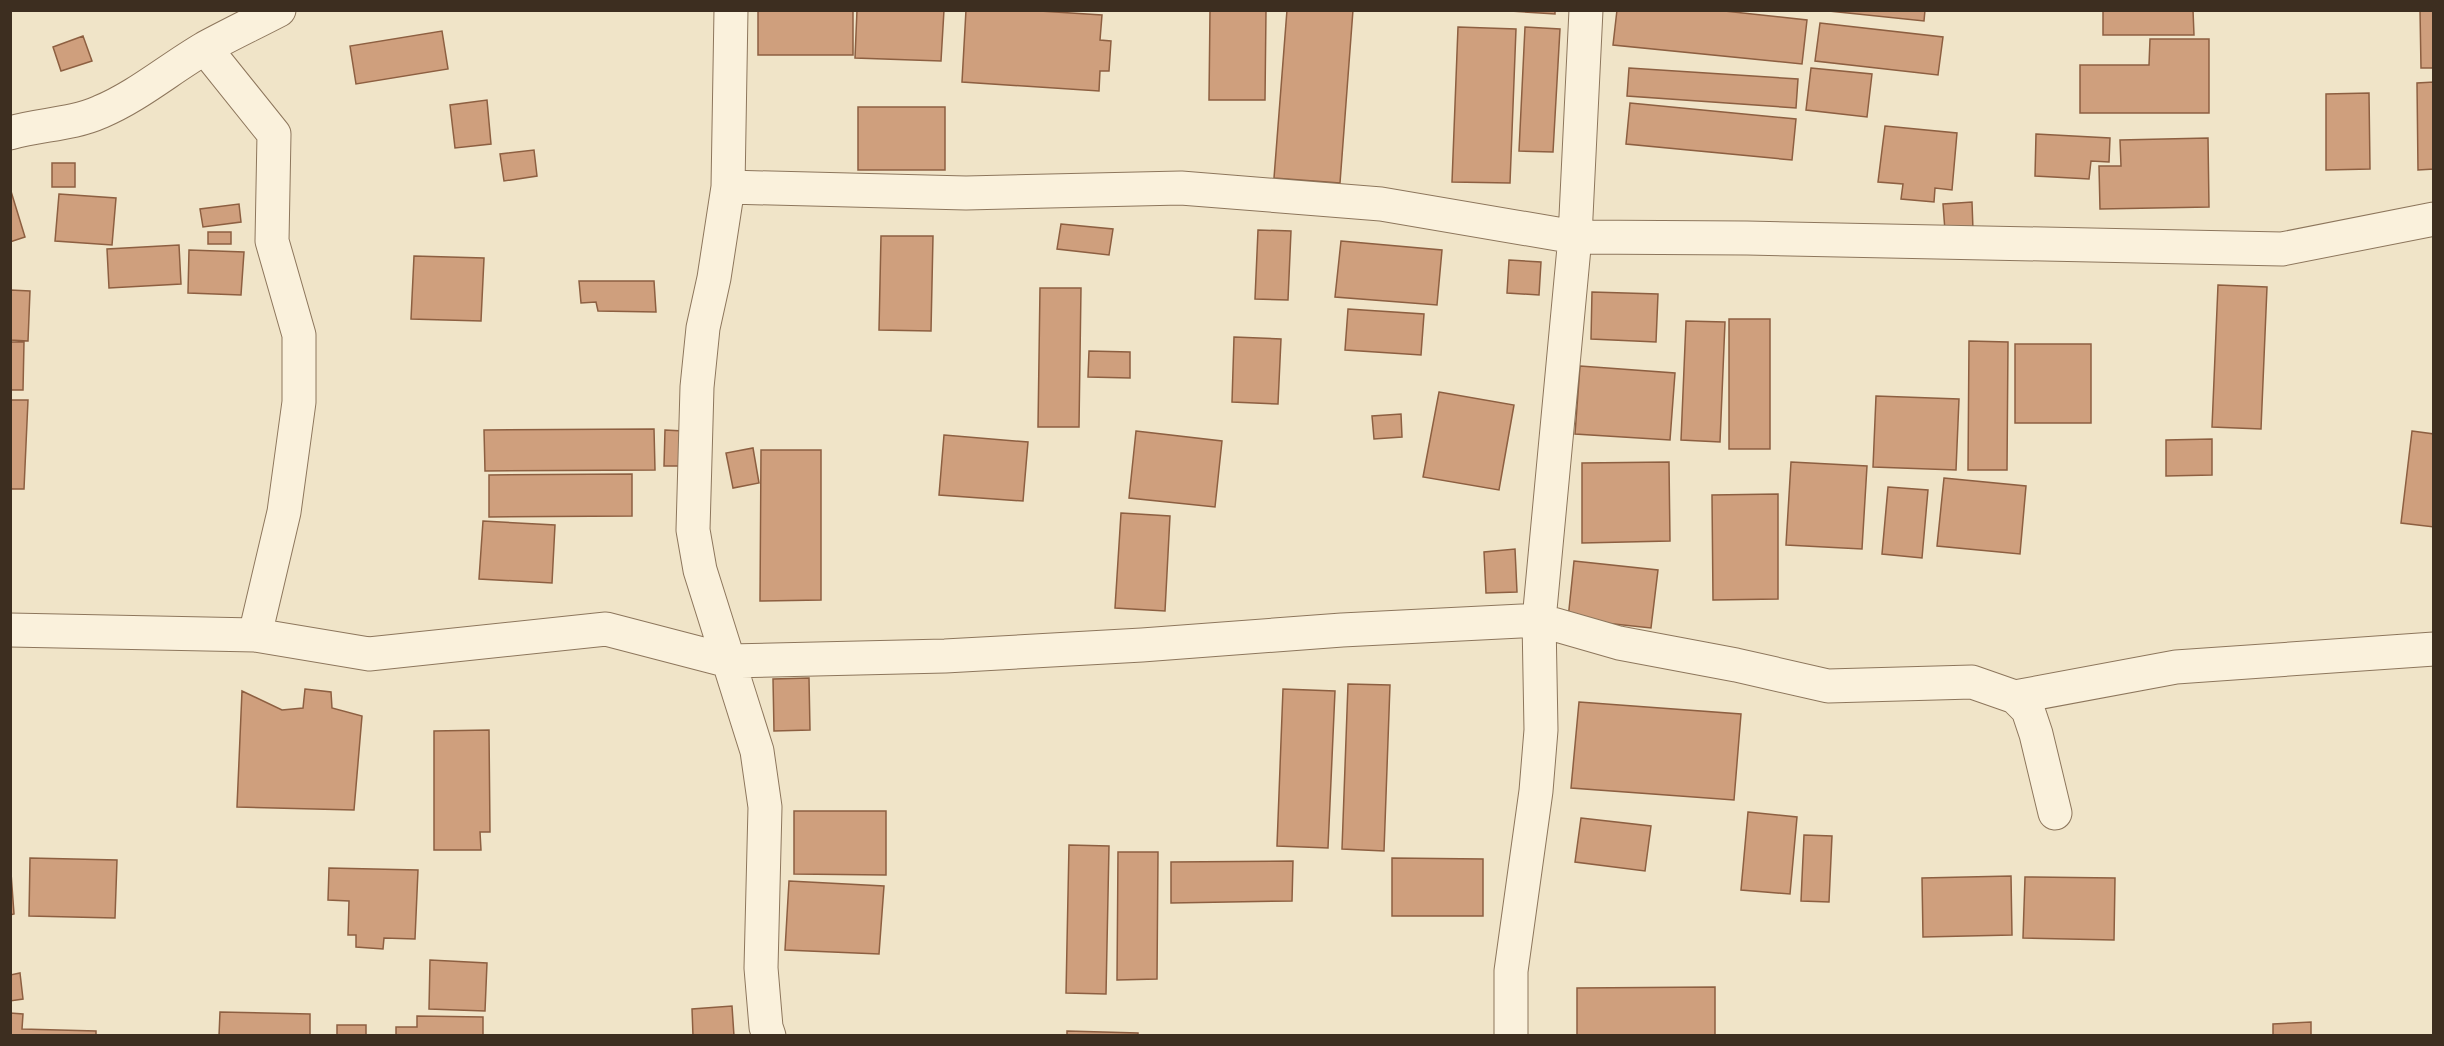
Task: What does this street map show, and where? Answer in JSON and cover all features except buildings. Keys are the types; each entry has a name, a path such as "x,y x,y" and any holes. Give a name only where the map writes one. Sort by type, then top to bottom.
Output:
{"street":[{"path":"10,133 25,128 61,124 97,113 131,98 205,48 279,10"},
{"path":"731,10 728,187 714,278 703,328 697,387 693,530 700,570 757,751 765,807 761,968 766,1027 769,1035"},
{"path":"1511,1035 1511,971 1536,791 1541,730 1539,620 1575,237 1586,10"},
{"path":"205,48 274,134 272,241 299,335 299,402 285,501 255,634"},
{"path":"728,187 966,193 1180,188 1381,204 1575,237 1747,238 2282,249 2433,219"},
{"path":"10,630 255,634 369,654 606,629 729,661 945,656 1142,645 1342,630 1539,620 1619,642 1828,686 1972,682 2015,697 2028,710 2055,813"},
{"path":"2015,697 2176,667 2433,649"}]}
